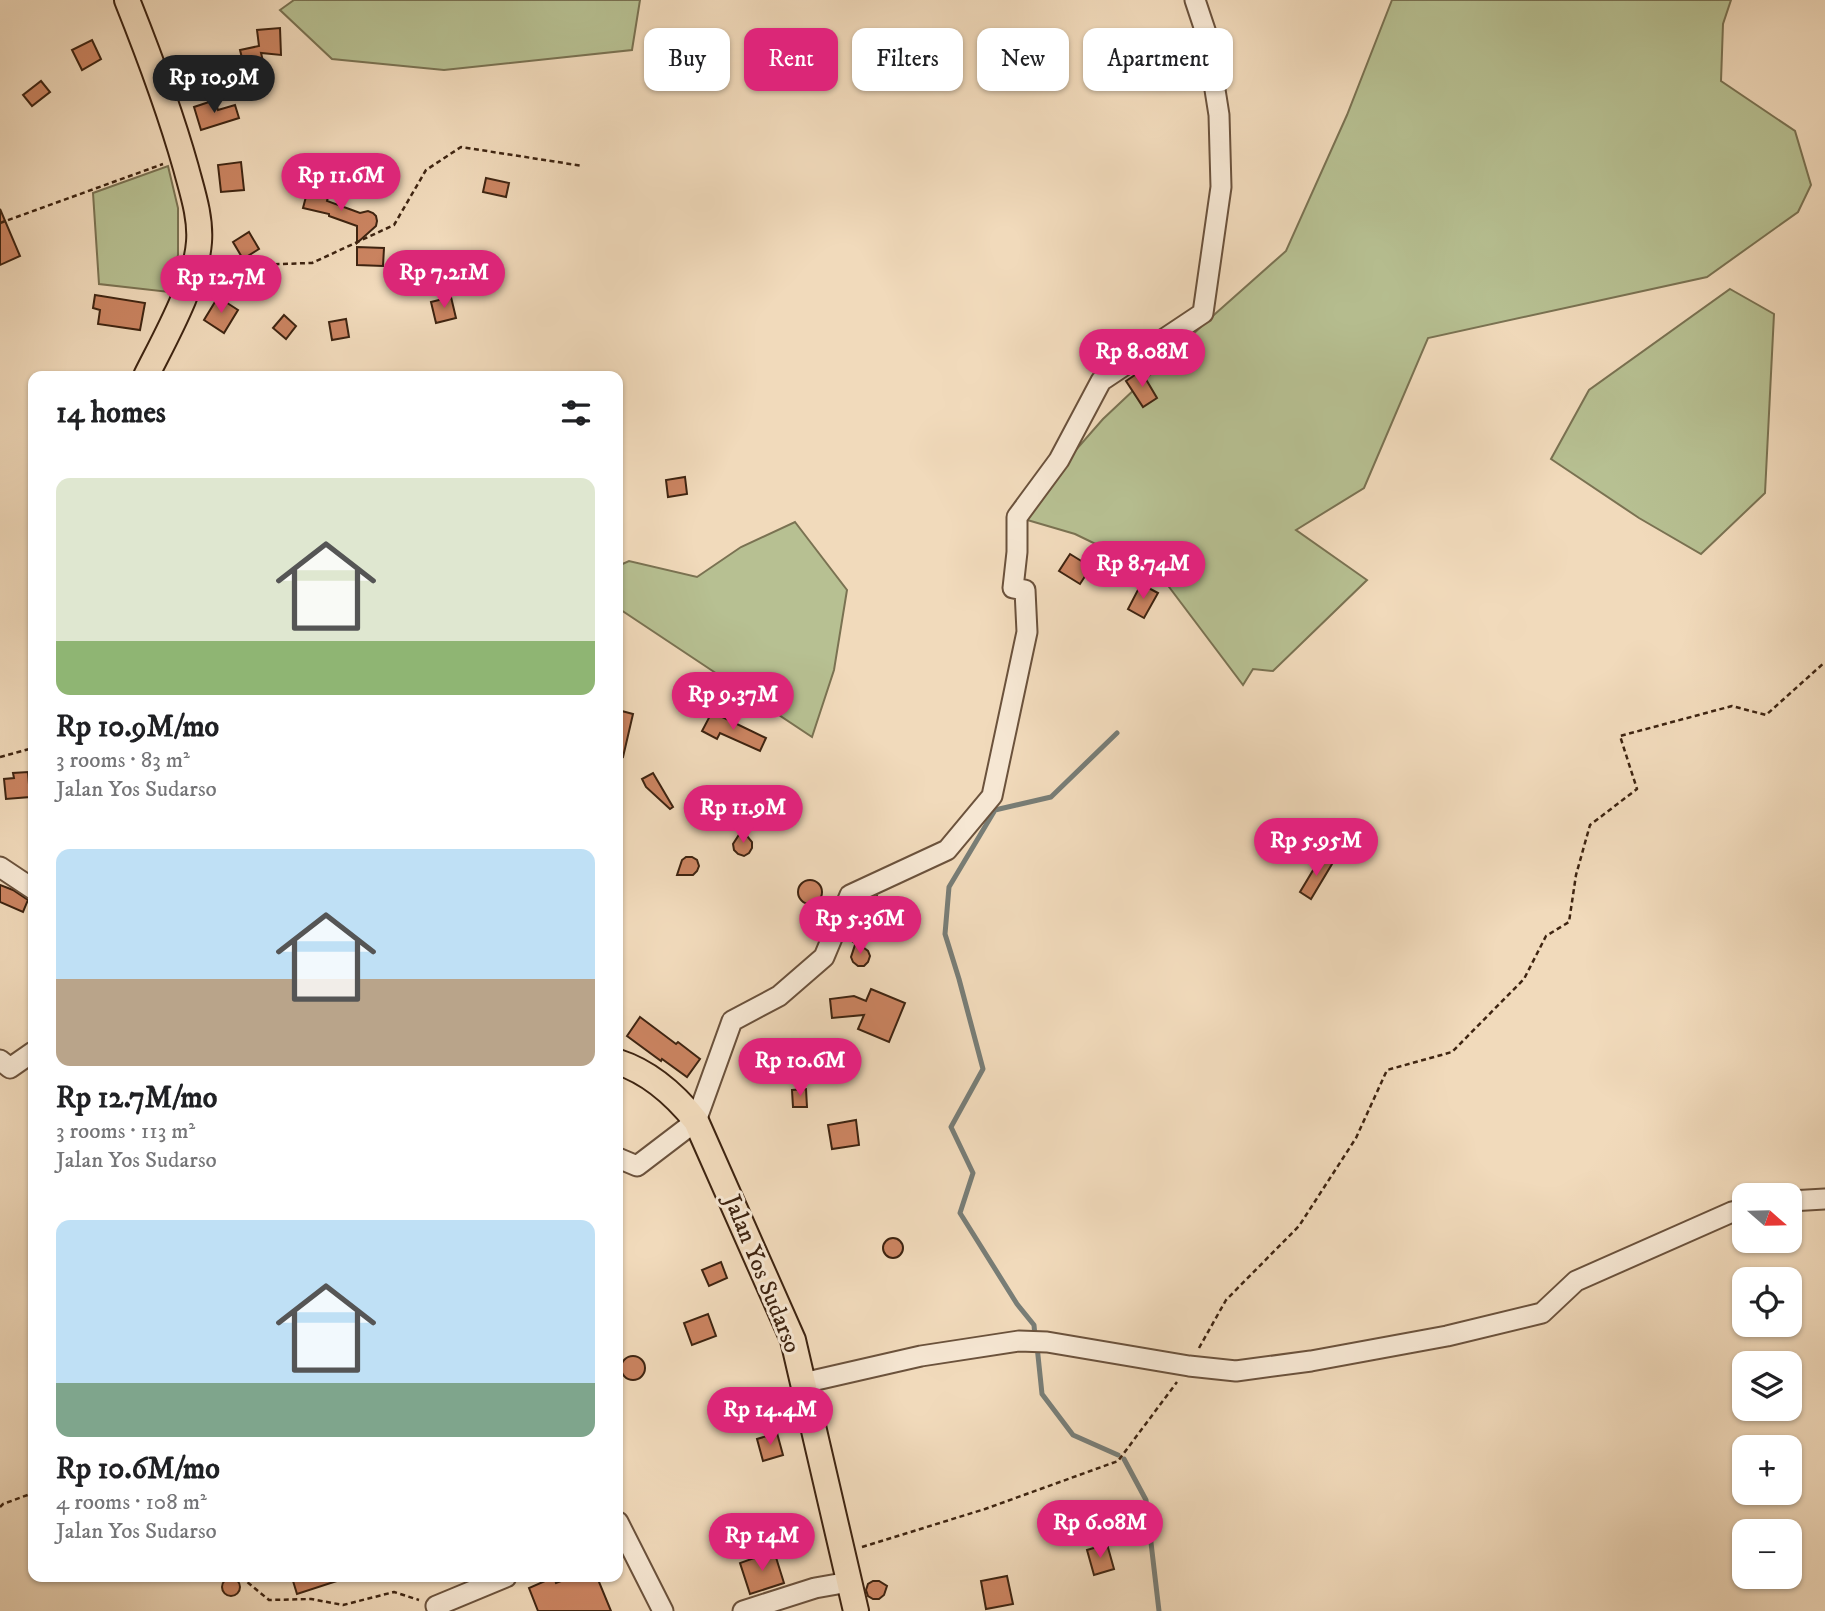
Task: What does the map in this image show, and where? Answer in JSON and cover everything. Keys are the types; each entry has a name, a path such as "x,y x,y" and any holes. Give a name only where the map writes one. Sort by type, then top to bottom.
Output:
{"main road":[{"path":"127,0 183,157 196,205 199,241 194,267 174,319 148,371"},
{"name":"Jalan Yos Sudarso","path":"623,1064 641,1072 681,1102 696,1121 793,1340 856,1611"}],"street":[{"path":"623,1160 637,1166 696,1121 732,1021 779,996 824,957 850,895 947,850 992,796 1027,632 1026,590 1013,588 1017,517 1059,460 1101,381 1203,313 1221,187 1220,127 1206,33 1195,0"},
{"path":"0,867 28,886"},
{"path":"0,1060 10,1068 28,1055"},
{"path":"1802,1200 1825,1199"},
{"path":"803,1383 921,1356 1019,1341 1039,1341 1189,1366 1236,1371 1311,1361 1447,1336 1542,1313 1576,1281 1732,1212"},
{"path":"623,1535 663,1611"},
{"path":"436,1606 494,1582"},
{"path":"743,1611 815,1588 849,1582"}],"path":[{"path":"194,267 312,263 394,225 426,170 461,148 583,166"},
{"path":"0,223 183,157"},
{"path":"842,1553 985,1509 1118,1461 1189,1366 1226,1300 1299,1226 1356,1139 1387,1070 1452,1052 1524,979 1546,936 1569,922 1576,875 1590,825 1637,789 1620,736 1732,706 1766,715 1825,662"},
{"path":"0,757 28,749"},
{"path":"0,1507 28,1495"},
{"path":"247,1582 269,1600 311,1599 343,1605 394,1592 436,1606"}],"green space":[{"path":"294,0 640,0 632,50 444,70 332,59 280,10"},
{"path":"1392,0 1731,0 1723,24 1721,81 1795,131 1811,185 1798,212 1707,277 1428,338 1364,488 1296,530 1367,580 1273,671 1253,669 1243,685 1160,575 1075,534 1017,517 1103,419 1286,251 1347,115"},
{"path":"168,166 178,208 178,255 169,292 99,284 93,193"},
{"path":"1730,289 1774,314 1765,493 1701,554 1639,518 1551,459 1589,390"},
{"path":"795,522 847,590 834,670 812,737 623,611 623,564 629,561 697,577 741,547"}],"building":[{"path":"280,28 281,55 261,53 264,65 245,70 240,50 259,46 257,30"},
{"path":"92,40 101,59 82,70 72,50"},
{"path":"41,81 50,92 32,106 23,95"},
{"path":"215,100 218,110 235,105 239,118 201,130 194,107"},
{"path":"241,162 244,190 221,192 218,165"},
{"path":"486,178 509,183 506,197 483,192"},
{"path":"308,189 329,194 327,201 360,213 373,213 376,216 376,226 357,243 357,226 329,214 303,208"},
{"path":"0,209 20,256 0,265"},
{"path":"249,232 259,249 243,259 233,242"},
{"path":"357,247 384,248 383,266 357,265"},
{"path":"95,295 145,303 140,330 98,324 100,310 93,308"},
{"path":"218,297 238,310 224,333 204,320"},
{"path":"451,297 456,318 436,323 431,302"},
{"path":"284,315 296,326 286,339 273,328"},
{"path":"346,319 349,337 332,340 329,322"},
{"path":"1141,371 1157,398 1143,407 1126,381"},
{"path":"685,477 687,494 668,497 666,480"},
{"path":"1070,554 1091,567 1080,584 1059,571"},
{"path":"1141,584 1158,593 1144,618 1128,609"},
{"path":"623,711 633,714 623,757"},
{"path":"712,712 766,738 760,751 720,733 717,739 702,731"},
{"path":"28,772 28,797 6,799 4,779 14,778 13,773"},
{"path":"653,773 673,807 670,809 646,787 642,779"},
{"path":"742,830 752,842 752,848 744,856 734,850 733,844"},
{"path":"686,857 697,860 697,871 693,875 677,875 682,860"},
{"path":"1321,857 1332,864 1311,899 1300,892"},
{"path":"810,880 821,887 822,892 815,903 810,904 799,897 798,892 805,881"},
{"path":"0,885 28,900 23,912 0,902"},
{"path":"877,896 878,906 855,943 846,937 859,904"},
{"path":"856,942 868,951 870,956 864,966 858,966 851,957"},
{"path":"871,989 905,1003 889,1042 858,1029 864,1015 832,1018 830,999 854,996 866,1001"},
{"path":"640,1017 700,1059 687,1077 627,1036"},
{"path":"806,1089 807,1107 793,1107 792,1090"},
{"path":"856,1120 859,1145 832,1149 828,1125"},
{"path":"893,1238 900,1241 903,1248 900,1255 893,1258 886,1255 883,1248 886,1241"},
{"path":"721,1262 727,1278 709,1286 702,1270"},
{"path":"708,1314 716,1336 692,1345 684,1323"},
{"path":"638,1357 644,1363 642,1377 633,1380 624,1377 624,1359"},
{"path":"777,1433 783,1455 763,1461 757,1439"},
{"path":"762,1517 775,1517 777,1524 772,1536 761,1530 759,1524"},
{"path":"1107,1544 1114,1569 1094,1575 1087,1550"},
{"path":"774,1551 784,1583 750,1594 740,1563"},
{"path":"1007,1576 1013,1604 986,1609 981,1581"},
{"path":"873,1581 887,1586 884,1595 879,1599 868,1596 866,1590 868,1584"},
{"path":"224,1582 239,1584 237,1593 231,1596 225,1593 222,1587"},
{"path":"293,1582 334,1582 297,1594"},
{"path":"543,1582 599,1582 611,1611 538,1611 529,1588"}],"waterway":[{"path":"1035,1336 1034,1325 1017,1304 960,1213 973,1173 951,1127 983,1069 945,934 949,887 995,810 1051,797 1117,733"},
{"path":"1037,1346 1042,1394 1073,1435 1118,1455"},
{"path":"1124,1459 1146,1500 1159,1611"}]}
